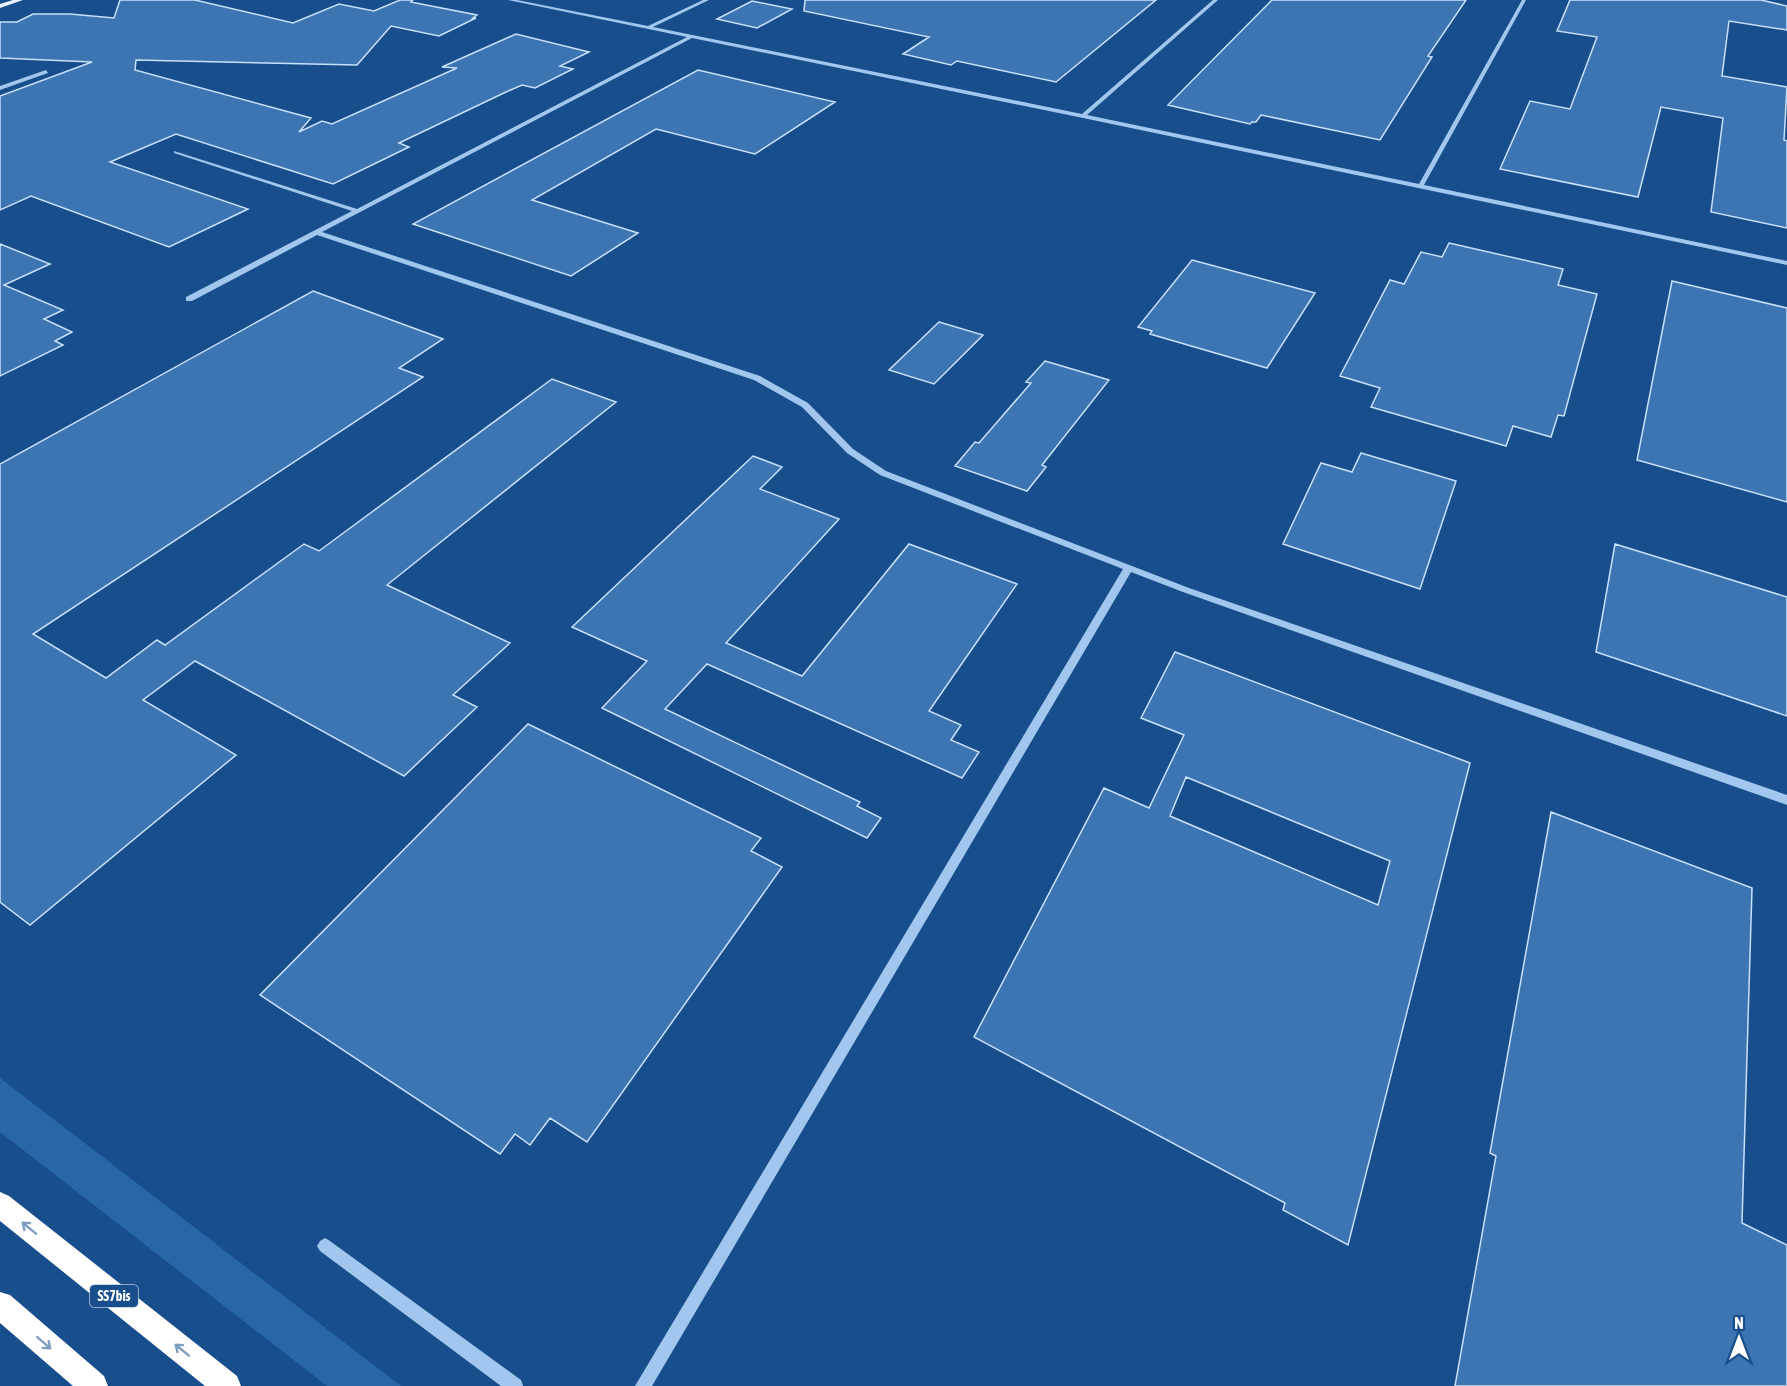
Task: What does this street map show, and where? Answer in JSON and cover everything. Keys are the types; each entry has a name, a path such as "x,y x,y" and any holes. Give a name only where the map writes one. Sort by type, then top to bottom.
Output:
{"highway":[{"name":"SS7bis","path":"0,1205 227,1386"},
{"path":"0,1305 94,1386"}],"main road":[{"path":"0,6 20,0"}],"street":[{"path":"510,0 1083,116 1787,263"},
{"path":"648,28 707,0"},
{"path":"1083,116 1216,0"},
{"path":"1421,186 1524,0"},
{"path":"189,299 691,37"},
{"path":"0,88 46,72"},
{"path":"176,152 358,211"},
{"path":"317,233 756,378 805,405 850,451 883,473 1129,568 1787,800"},
{"path":"643,1386 1129,568"},
{"path":"325,1246 515,1386"}],"shaded area":[{"path":"0,1078 401,1386 327,1386 0,1132"}],"building":[{"path":"120,0 195,0 293,23 339,4 374,11 400,0 413,0 411,2 477,15 473,18 476,18 439,36 391,26 357,65 136,60 135,70 311,118 299,132 322,121 332,124 457,68 442,67 516,34 589,52 560,66 573,69 535,88 522,85 399,143 409,147 333,184 176,134 110,162 248,209 169,247 31,196 0,210 0,96 92,62 0,58 0,22 17,22 33,14 70,14 114,18"},
{"path":"805,0 1156,0 1056,82 957,61 951,65 903,54 929,37 804,11"},
{"path":"1272,0 1466,0 1428,56 1432,57 1380,140 1261,115 1256,122 1250,124 1168,105"},
{"path":"1570,0 1761,0 1787,6 1787,30 1729,21 1722,76 1787,87 1784,140 1787,141 1787,228 1711,212 1723,118 1661,107 1638,197 1500,169 1530,101 1570,109 1597,37 1557,31"},
{"path":"752,1 792,9 757,28 717,19"},
{"path":"698,70 835,102 755,154 656,129 532,200 638,233 571,276 413,224"},
{"path":"1449,243 1563,269 1558,285 1597,294 1564,416 1558,415 1551,437 1513,426 1506,446 1371,407 1380,388 1340,376 1390,280 1404,284 1421,252 1442,257"},
{"path":"0,244 50,264 4,285 63,310 44,319 72,332 55,341 63,345 0,376"},
{"path":"1192,260 1315,293 1267,368 1150,334 1152,331 1138,327"},
{"path":"1672,281 1787,308 1787,502 1637,460"},
{"path":"313,291 443,339 399,368 423,377 33,634 106,678 157,640 165,645 304,544 319,551 552,379 616,402 387,585 510,643 453,695 477,707 404,776 195,661 143,700 236,755 30,925 0,902 0,464"},
{"path":"939,322 983,335 934,384 889,370"},
{"path":"1045,361 1109,380 1042,465 1046,467 1027,491 955,466 975,442 979,443 1031,383 1026,382"},
{"path":"1361,453 1456,481 1420,589 1283,544 1321,463 1352,472"},
{"path":"753,456 782,467 760,489 839,519 726,643 802,676 909,544 1017,584 929,711 961,725 951,740 979,752 962,778 707,664 665,709 860,802 857,806 881,818 867,838 602,708 647,661 572,627"},
{"path":"1615,544 1787,597 1787,716 1596,652"},
{"path":"1175,652 1470,763 1348,1245 1283,1210 1285,1203 974,1037 1104,788 1149,808 1184,735 1141,718","holes":["1186,777 1390,861 1378,905 1170,816"]},
{"path":"528,724 761,838 751,851 782,867 587,1142 550,1118 530,1145 515,1134 500,1154 260,995"},
{"path":"1551,812 1752,888 1742,1223 1787,1245 1787,1386 1455,1386 1496,1156 1490,1153"}]}
